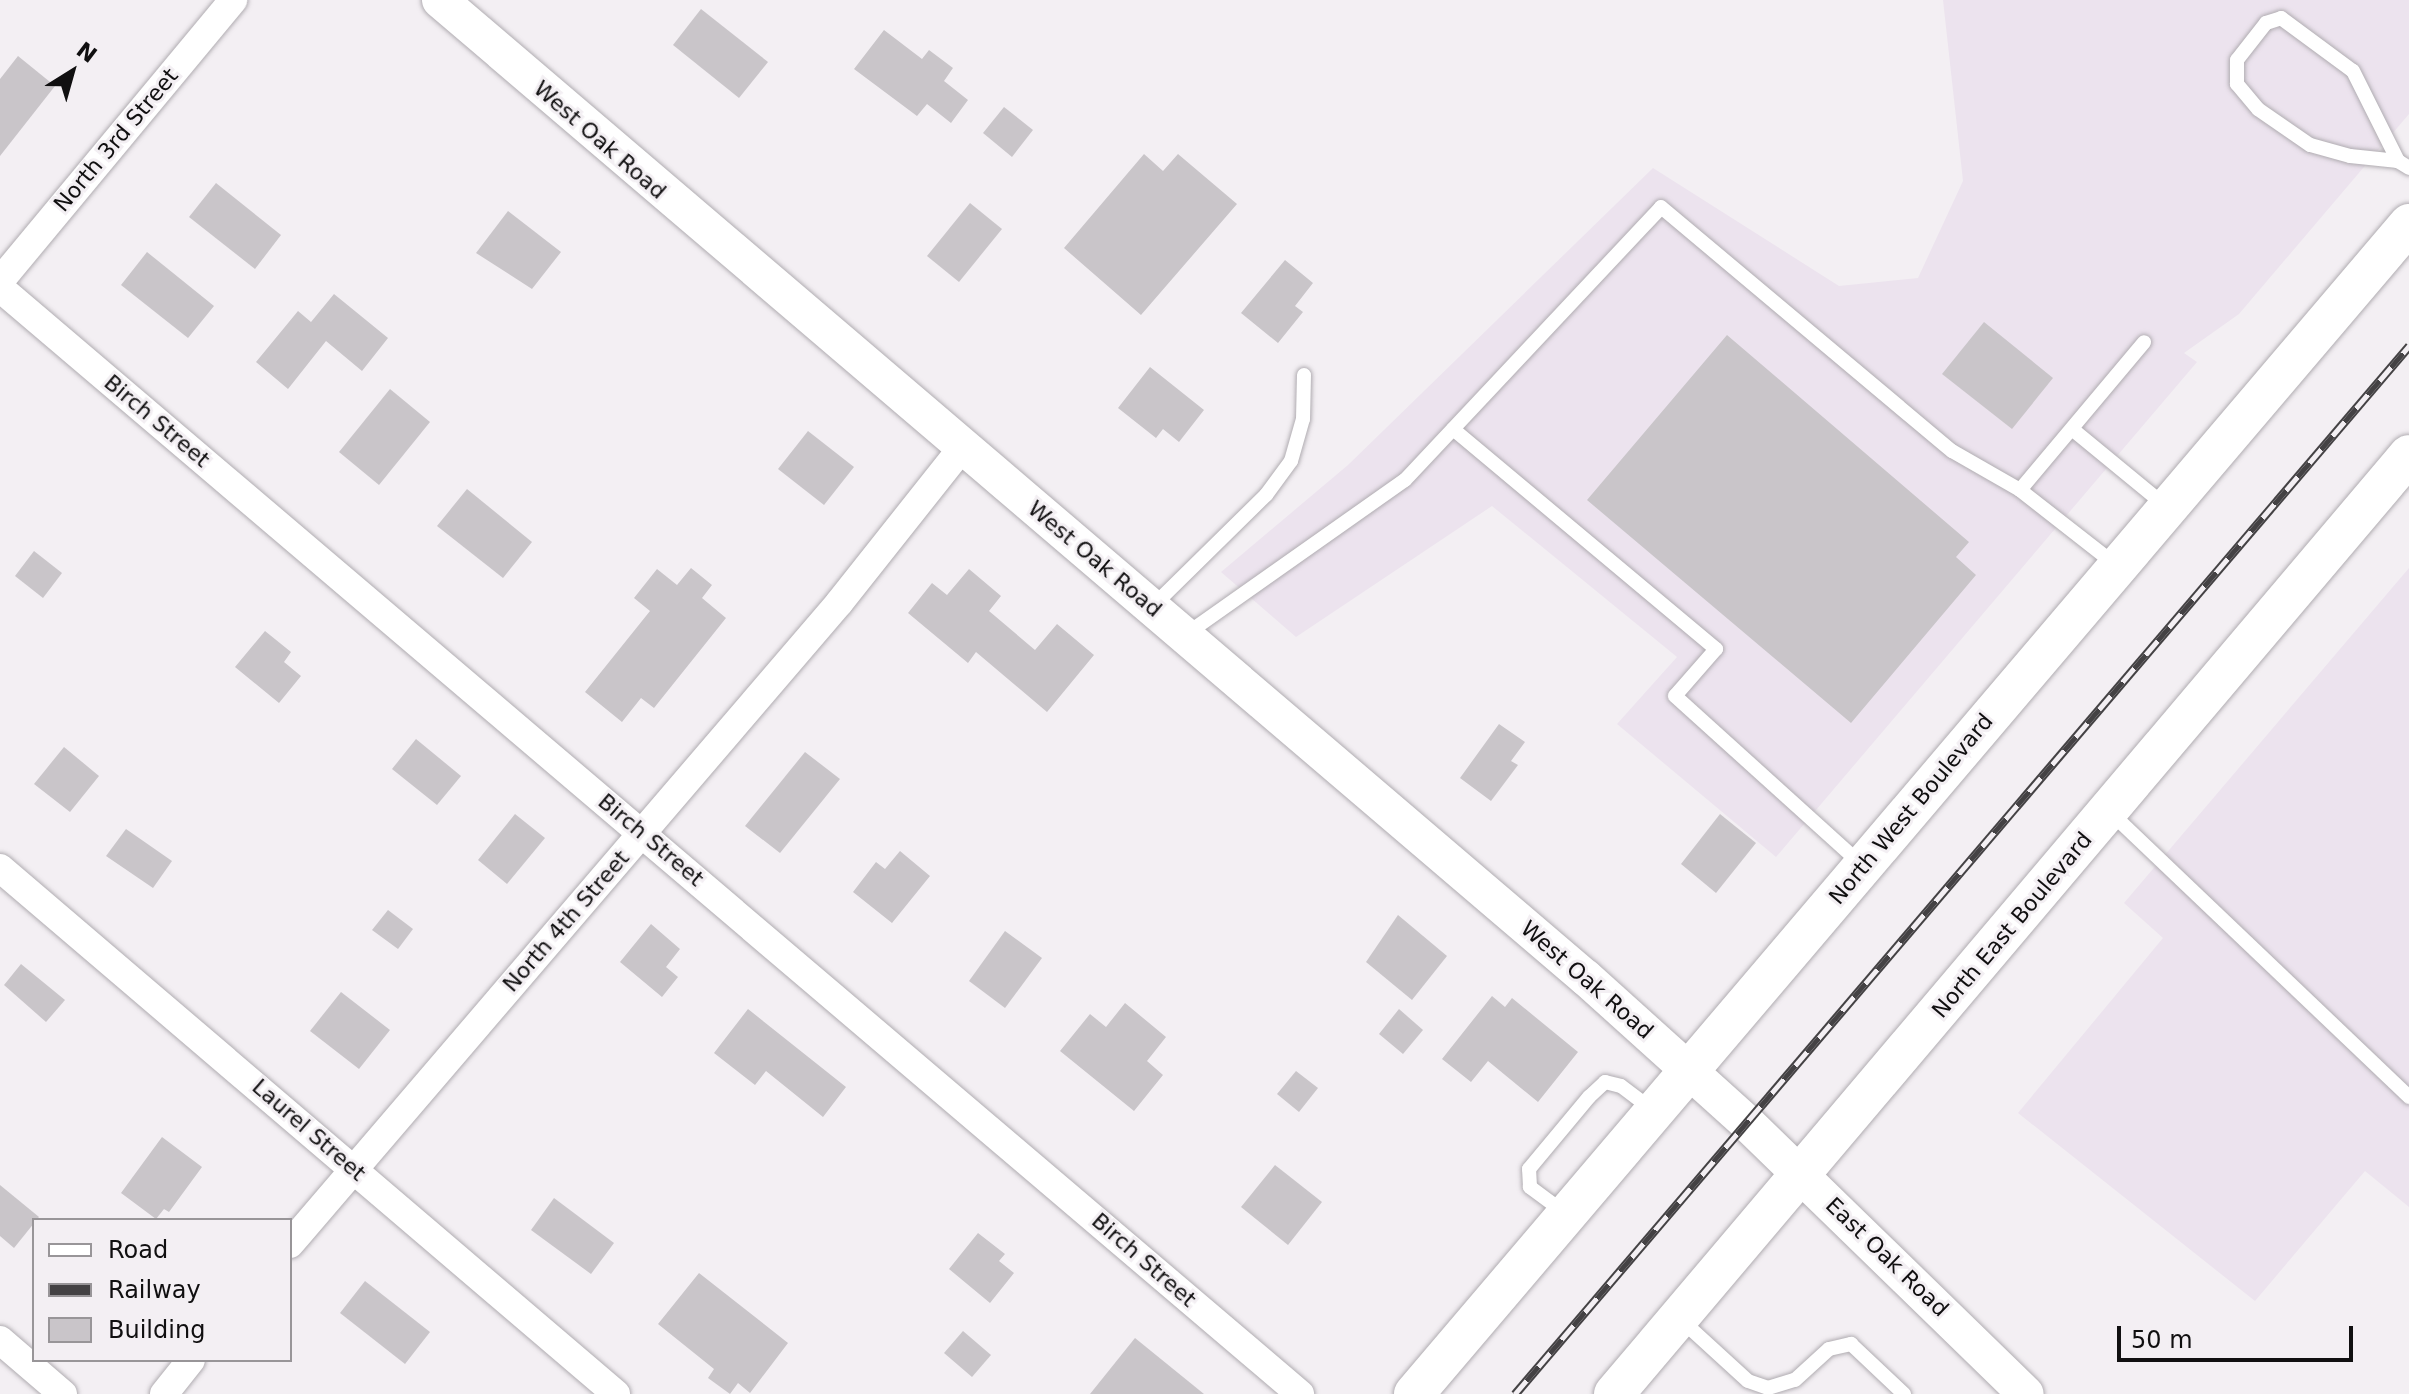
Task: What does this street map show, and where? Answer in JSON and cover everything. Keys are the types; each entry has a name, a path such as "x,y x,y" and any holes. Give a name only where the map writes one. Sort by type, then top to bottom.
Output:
{"main road":[{"name":"North West Boulevard","path":"1414,1394 2409,224"},
{"name":"North East Boulevard","path":"1614,1394 2409,455"}],"street":[{"name":"North 3rd Street","path":"0,281 233,0"},
{"name":"West Oak Road","path":"440,0 1185,636 1746,1122"},
{"name":"Birch Street","path":"0,288 1300,1394"},
{"name":"North 4th Street","path":"292,1242 839,603 962,448"},
{"name":"Laurel Street","path":"0,868 616,1394"},
{"name":"East Oak Road","path":"1746,1122 2026,1394"},
{"path":"0,1340 63,1394"},
{"path":"164,1394 189,1362"}],"lane":[{"path":"2281,18 2353,71 2404,164 2350,156 2310,145 2258,109 2237,84 2237,60 2266,23 2281,18"},
{"path":"1185,636 1405,480 1661,207 1952,451 2020,490 2118,566"},
{"path":"2020,490 2144,342"},
{"path":"1151,607 1266,495 1291,461 1303,419 1304,375"},
{"path":"1453,429 1716,649 1675,696 1862,866"},
{"path":"2072,429 2167,507"},
{"path":"2109,812 2409,1097"},
{"path":"1567,1214 1530,1187 1529,1169 1589,1097 1605,1082 1621,1086 1654,1111"},
{"path":"1679,1317 1748,1381 1768,1388 1795,1380 1829,1349 1851,1344 1904,1394"}],"shaded area":[{"path":"1943,0 2409,0 2409,114 2239,314 2184,353 2197,362 1776,857 1617,724 1677,657 1492,506 1296,637 1221,572 1348,465 1653,168 1839,286 1918,278 1963,181"},
{"path":"2409,568 2409,1207 2365,1171 2255,1301 2018,1113 2163,938 2124,903"}],"building":[{"path":"701,9 768,62 739,98 673,45"},
{"path":"884,30 922,59 929,50 953,68 944,81 968,100 951,123 927,104 917,116 854,69"},
{"path":"18,56 55,86 0,156 0,79"},
{"path":"1004,107 1033,130 1012,157 983,133"},
{"path":"1144,154 1163,171 1178,154 1237,204 1141,315 1064,248"},
{"path":"216,183 281,235 255,269 189,217"},
{"path":"970,203 1002,229 959,282 927,256"},
{"path":"508,211 561,252 532,289 476,253"},
{"path":"147,252 214,306 188,338 121,285"},
{"path":"1285,260 1313,283 1295,306 1303,312 1278,343 1241,313"},
{"path":"334,294 388,338 362,371 326,341 288,389 256,362 298,311 311,322"},
{"path":"1984,322 2053,378 2012,429 1942,374"},
{"path":"1727,335 1969,542 1956,557 1976,575 1851,723 1587,500"},
{"path":"1150,367 1204,410 1179,442 1163,429 1156,438 1118,408"},
{"path":"390,389 430,422 379,485 339,452"},
{"path":"808,431 854,467 824,505 778,469"},
{"path":"467,489 532,542 503,578 437,526"},
{"path":"34,551 62,573 43,598 15,576"},
{"path":"691,568 712,585 702,598 726,618 654,708 641,698 622,722 585,692 650,611 634,598 657,569 677,585"},
{"path":"969,569 1001,596 989,611 1035,650 1057,624 1094,655 1047,712 976,652 968,663 908,613 932,583 947,595"},
{"path":"265,631 291,652 284,662 301,676 279,703 235,667"},
{"path":"1499,724 1525,742 1511,761 1518,765 1491,801 1460,778"},
{"path":"416,739 461,776 437,805 392,769"},
{"path":"64,747 99,776 70,812 34,784"},
{"path":"805,752 840,779 780,853 745,826"},
{"path":"515,814 545,838 507,884 478,860"},
{"path":"1720,814 1756,843 1716,893 1681,864"},
{"path":"126,829 172,861 153,888 106,856"},
{"path":"900,851 930,876 892,923 853,892 876,862 885,869"},
{"path":"388,910 413,929 398,949 372,930"},
{"path":"1398,915 1447,956 1412,1000 1366,962"},
{"path":"651,924 680,949 666,967 678,977 662,997 620,962"},
{"path":"1005,931 1042,958 1005,1008 969,981"},
{"path":"21,964 65,1000 46,1022 4,985"},
{"path":"341,992 390,1030 359,1069 310,1031"},
{"path":"1492,996 1505,1007 1512,998 1578,1052 1538,1102 1488,1061 1471,1082 1442,1059"},
{"path":"1125,1003 1166,1037 1147,1061 1163,1075 1134,1111 1060,1051 1090,1014 1106,1027"},
{"path":"748,1009 846,1087 823,1117 766,1071 755,1085 714,1053"},
{"path":"1399,1009 1423,1030 1403,1054 1379,1034"},
{"path":"1296,1071 1318,1088 1299,1112 1277,1094"},
{"path":"162,1137 202,1167 169,1212 164,1209 157,1218 121,1193"},
{"path":"1275,1165 1322,1202 1288,1245 1241,1207"},
{"path":"0,1185 39,1217 32,1218 32,1226 14,1248 0,1236"},
{"path":"554,1198 614,1243 591,1274 531,1230"},
{"path":"978,1233 1005,1254 999,1261 1014,1273 990,1303 949,1269"},
{"path":"699,1273 788,1343 750,1393 738,1383 730,1394 708,1378 714,1369 658,1324"},
{"path":"365,1281 430,1332 405,1364 340,1313"},
{"path":"963,1331 991,1355 972,1377 944,1353"},
{"path":"1135,1338 1204,1394 1090,1394"}],"railway":[{"path":"1515,1394 2409,346"}]}
